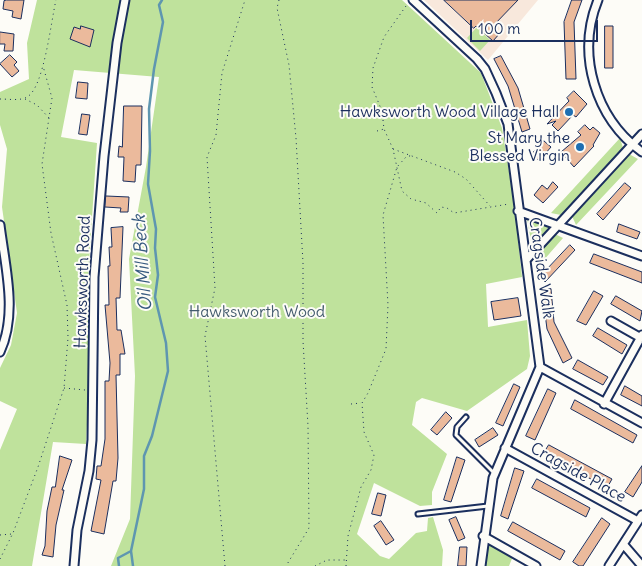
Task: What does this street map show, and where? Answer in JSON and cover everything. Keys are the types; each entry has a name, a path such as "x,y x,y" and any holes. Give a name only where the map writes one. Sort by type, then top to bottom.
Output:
{"street":[{"name":"Hawksworth Road","path":"74,566 77,530 89,471 93,391 95,268 117,43 125,0"},
{"path":"598,0 594,10 588,48 593,83 604,112 632,145 642,152"},
{"name":"Cragside Walk","path":"410,2 477,58 485,69 508,124 540,367"},
{"path":"526,259 642,134"},
{"path":"518,211 642,256"},
{"path":"0,225 10,310 6,338 0,352"},
{"path":"604,404 642,337 610,321"},
{"path":"481,566 483,536 495,473 540,367 604,404 642,423"},
{"name":"Cragside Place","path":"504,448 640,518"},
{"path":"609,566 640,518"},
{"path":"483,536 536,566"},
{"path":"624,545 642,566"}],"lane":[{"path":"466,417 457,427 456,435 495,473"},
{"path":"418,514 488,506"}],"path":[{"path":"25,99 33,93 43,66 56,0"},
{"path":"225,566 205,336 215,288 207,157 216,135 222,72 245,0"},
{"path":"279,0 277,8 290,65 300,215 309,528 286,566"},
{"path":"410,2 384,38 373,68 372,87 382,111 384,129 393,149 402,192 406,197 426,203 437,213 441,207 454,213 518,203"},
{"path":"0,559 13,534 38,467 64,388 68,338 67,305 51,233 42,164 52,98 43,66"},
{"path":"0,99 25,99 37,105 49,119"},
{"path":"377,131 384,129"},
{"path":"393,149 413,155 461,175 490,206"},
{"path":"346,566 348,536 362,487 371,470 374,455 364,432 362,403 386,349 388,305 383,215 397,167 406,157 413,155"},
{"path":"455,172 457,168"},
{"path":"466,179 469,176"},
{"path":"64,388 93,391"},
{"path":"351,404 362,403"},
{"path":"0,536 13,534"},
{"path":"315,566 327,560 347,560"}],"shaded area":[{"path":"424,0 538,0 488,60"}],"green space":[{"name":"Hawksworth Wood","path":"37,0 402,0 481,73 502,128 515,209 522,277 486,284 488,327 527,320 530,356 527,369 467,411 422,398 416,402 412,425 447,454 432,492 432,505 420,506 374,483 357,534 380,556 389,559 416,533 427,531 428,518 433,517 443,550 442,566 111,566 130,519 135,376 129,259 146,167 159,77 74,70 61,137 97,143 88,277 89,384 86,444 53,442 32,566 0,566 0,450 17,409 0,401 0,368 11,345 17,313 2,207 7,149 0,125 0,92 29,79 27,43"},
{"path":"477,27 490,40 480,51 467,38"},
{"path":"620,138 623,148 561,215 551,213"},
{"path":"629,154 638,159 576,225 572,216"},
{"path":"527,218 549,227 532,247"},
{"path":"555,234 563,238 536,269 535,255"},
{"path":"491,543 513,556 509,566 485,566 487,546"}],"building":[{"path":"24,0 21,19 12,17 13,11 3,9 4,1"},
{"path":"444,0 518,0 493,26 500,33 493,41 476,26 474,28"},
{"path":"572,0 582,0 574,22 576,79 566,79 564,22"},
{"path":"81,26 94,30 90,47 70,39 74,27 80,29"},
{"path":"605,26 613,26 613,68 605,68"},
{"path":"0,32 14,34 13,51 4,51 5,44 0,44"},
{"path":"10,55 17,62 14,65 19,71 12,77 0,64"},
{"path":"501,56 518,88 530,129 522,132 508,86 494,59"},
{"path":"78,82 88,83 87,99 76,98"},
{"name":"Hawksworth Wood Village Hall","path":"574,91 587,104 576,117 573,115 558,131 552,125 556,121 547,124 569,101 567,98"},
{"path":"124,106 142,106 141,165 136,165 135,182 123,181 124,157 118,157 119,146 122,147"},
{"path":"82,114 90,115 87,135 79,134"},
{"name":"St Mary the Blessed Virgin","path":"585,125 590,130 593,127 600,133 594,146 574,167 561,152 581,135 578,132"},
{"path":"544,141 551,147 539,161 532,154"},
{"path":"553,182 558,187 543,203 534,195 542,185 547,189"},
{"path":"625,183 631,188 603,220 597,214"},
{"path":"106,196 129,197 128,212 120,212 121,208 105,207"},
{"path":"619,224 640,232 637,239 617,232"},
{"path":"123,227 120,298 116,298 117,330 121,330 125,354 120,354 120,375 116,375 118,458 116,481 113,481 104,534 91,531 101,480 96,479 97,466 101,466 105,439 105,381 109,381 110,363 105,305 109,305 108,266 110,266 109,247 112,247 111,228"},
{"path":"570,245 575,250 545,282 540,277"},
{"path":"594,254 642,272 642,283 590,263"},
{"path":"551,289 554,322 572,358 563,363 547,329 542,290"},
{"path":"594,291 603,296 586,325 577,321"},
{"path":"616,296 642,311 640,321 611,304"},
{"path":"518,298 521,316 494,320 491,302"},
{"path":"598,328 627,345 622,354 593,336"},
{"path":"578,360 608,377 603,385 573,369"},
{"path":"514,384 520,387 503,426 496,423"},
{"path":"625,386 642,396 642,406 621,395"},
{"path":"548,389 556,393 535,440 526,436"},
{"path":"575,400 637,435 633,443 571,409"},
{"path":"446,412 452,418 437,435 431,430"},
{"path":"493,428 498,435 479,447 475,440"},
{"path":"549,445 612,479 607,488 544,453"},
{"path":"60,456 72,460 62,490 64,490 56,525 53,557 42,555 45,546 47,511 52,487 55,487"},
{"path":"457,457 465,460 451,502 444,500"},
{"path":"642,466 642,482 633,497 625,492"},
{"path":"515,468 524,471 508,519 501,516"},
{"path":"537,479 590,508 586,517 532,488"},
{"path":"378,493 386,495 381,516 372,514"},
{"path":"456,517 465,538 458,541 449,520"},
{"path":"602,518 610,524 583,566 579,566 573,562"},
{"path":"381,521 394,540 386,545 374,526"},
{"path":"513,522 565,551 560,560 508,531"},
{"path":"460,547 467,547 466,566 458,566"}],"waterway":[{"name":"Oil Mill Beck","path":"133,566 131,551 144,489 144,456 152,436 168,371 166,343 155,297 158,275 155,248 156,229 148,184 150,151 149,109 163,22 159,5 162,0"},
{"path":"119,566 118,558 131,551"}],"place":[{"name":"Hawksworth Wood Village Hall","path":"569,112"},
{"name":"St Mary the Blessed Virgin","path":"580,147"}]}
